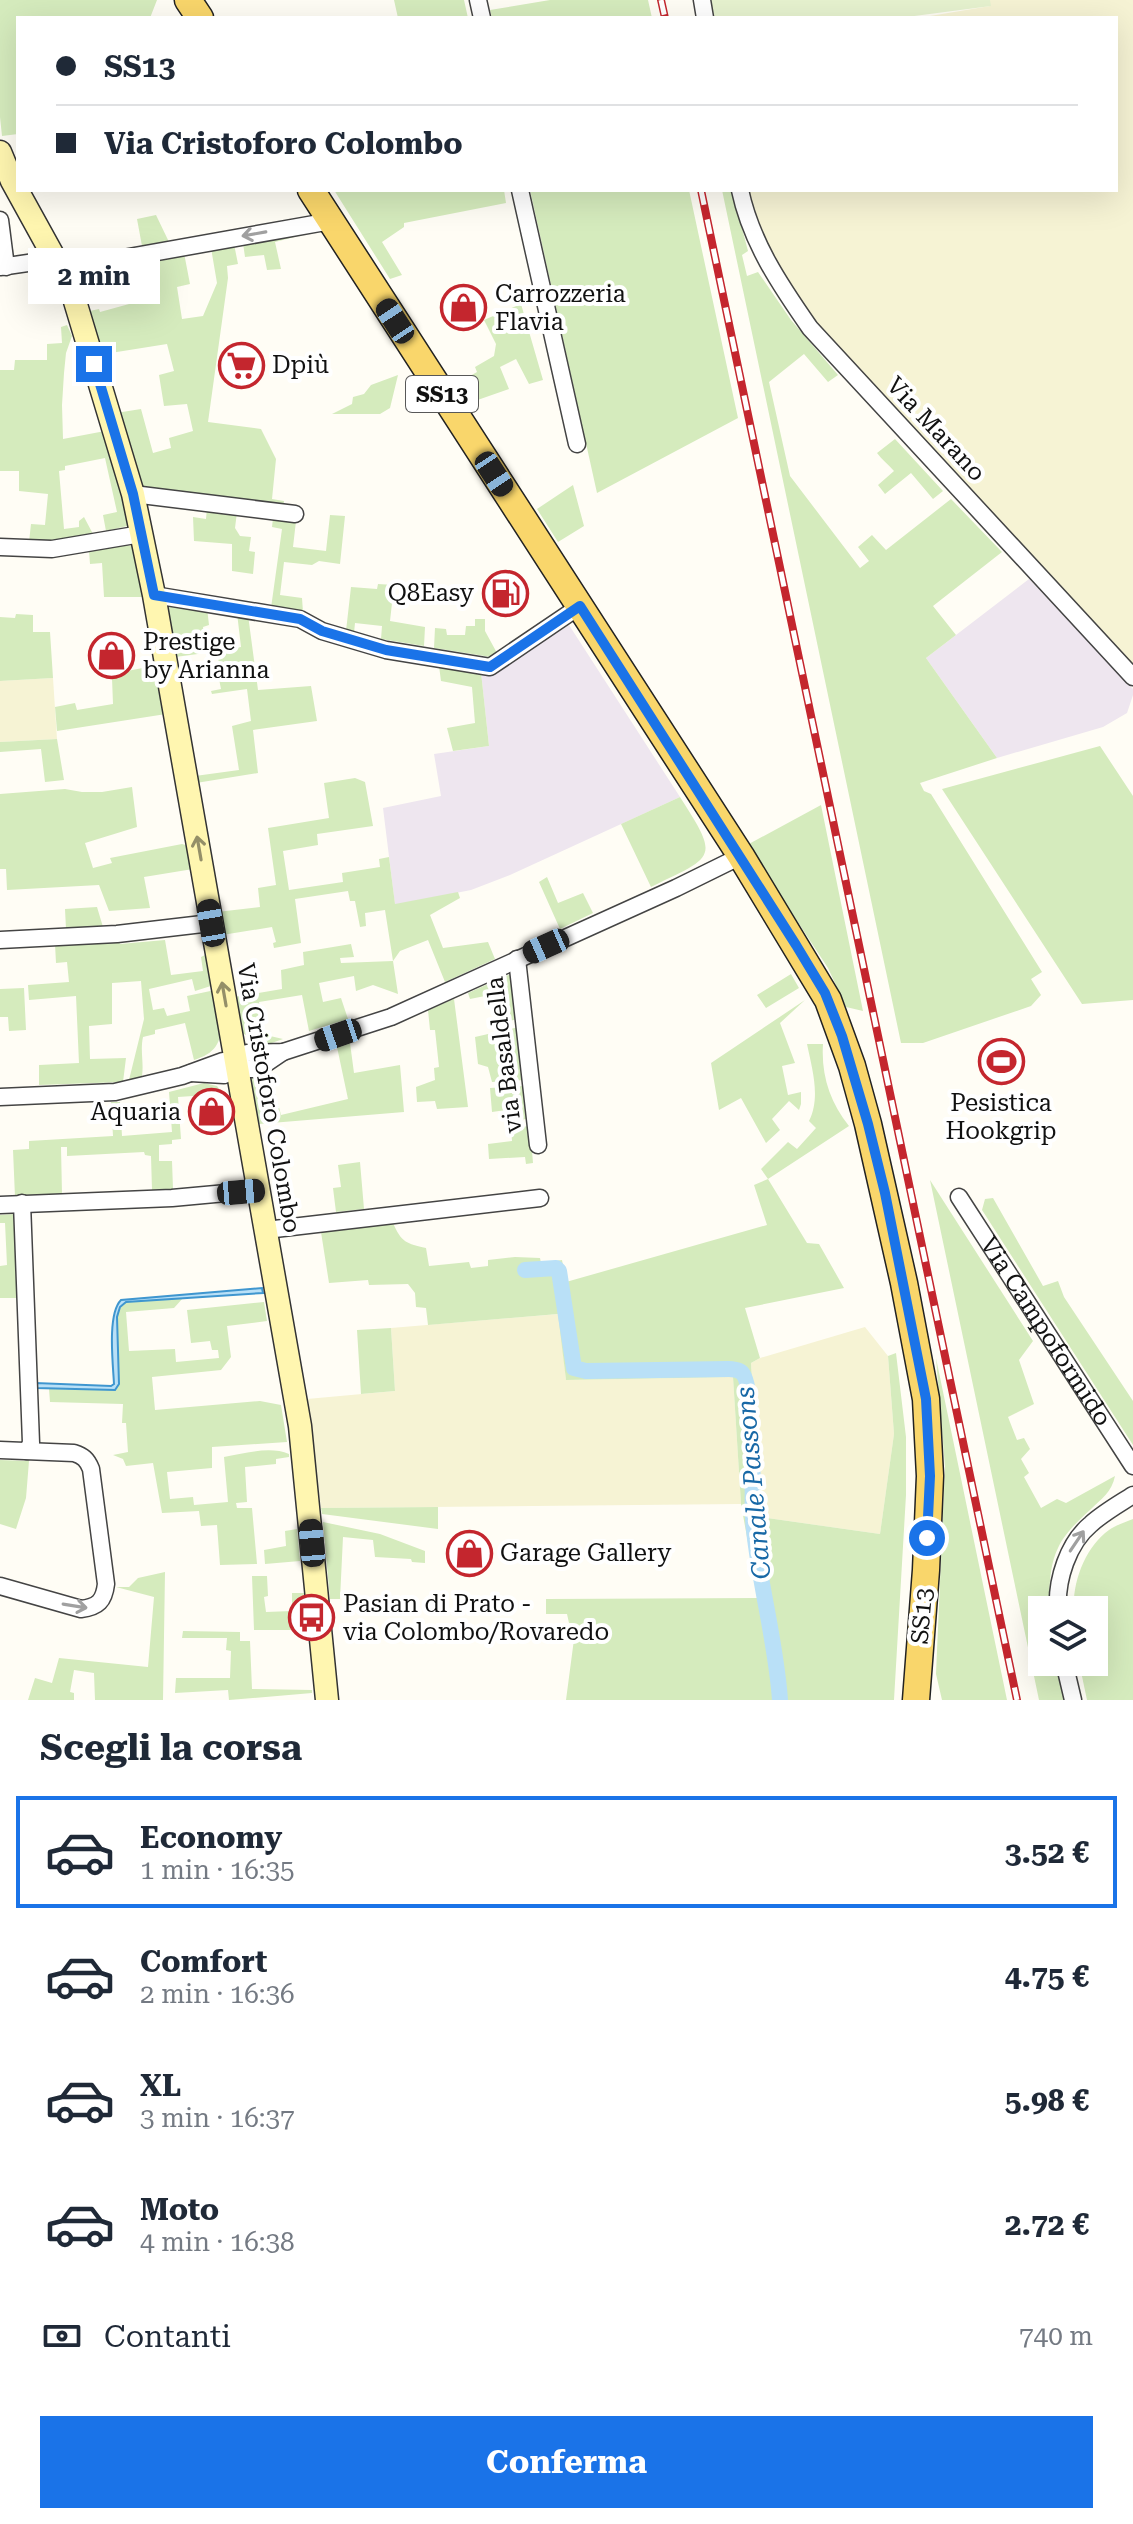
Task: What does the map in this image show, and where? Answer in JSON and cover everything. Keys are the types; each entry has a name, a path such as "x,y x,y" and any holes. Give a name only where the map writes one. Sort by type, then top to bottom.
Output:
{"main road":[{"name":"Via Cristoforo Colombo","path":"0,152 16,188"},
{"name":"Via Cristoforo Colombo","path":"18,192 71,288 133,494 154,595 300,1426 327,1700"},
{"name":"SS13","path":"312,192 741,856 828,1000 852,1066 868,1124 904,1283 926,1399 930,1476 916,1700"},
{"name":"SS13","path":"917,1670 926,1700"}],"street":[{"path":"520,192 577,444"},
{"name":"Via Marano","path":"741,192 758,244 778,283 810,328 1133,677"},
{"path":"0,220 3,267 58,264 331,221"},
{"path":"133,494 295,514"},
{"path":"0,547 52,549 141,534"},
{"path":"154,595 300,619 322,631 375,647 490,667 580,606"},
{"name":"via Basaldella","path":"0,1097 115,1092 191,1073 224,1075 238,1065 247,1053 283,1052 391,1017 741,856"},
{"path":"0,940 117,934 211,923"},
{"name":"via Basaldella","path":"517,959 538,1145"},
{"path":"0,1205 172,1198 259,1190"},
{"name":"Via Campoformido","path":"959,1197 1133,1466"},
{"path":"266,1230 540,1198"},
{"path":"22,1203 31,1443 27,1451"},
{"path":"0,1450 74,1453 87,1461 91,1469 104,1569 104,1595 100,1603 81,1609 0,1586"},
{"path":"1059,1596 1068,1555 1079,1537 1090,1524 1133,1495"},
{"path":"1067,1676 1073,1700"}],"shaded area":[{"path":"990,0 1133,0 1133,669 812,318 762,241 748,192 1118,192 1118,16 930,16 990,6"},
{"path":"1029,579 1133,689 1133,695 1127,713 1103,727 997,758 926,658"},
{"path":"569,625 680,797 471,890 395,905 383,808 441,796 434,754 489,746 481,672 491,673"},
{"path":"53,678 57,739 0,742 0,681"},
{"path":"559,1314 566,1380 733,1377 741,1504 321,1508 307,1399 395,1391 391,1328"},
{"path":"865,1327 888,1356 894,1434 880,1534 760,1517 751,1363"}],"green space":[{"path":"0,0 157,0 151,16 16,16 16,134 2,136"},
{"path":"394,0 464,0 468,16 398,16"},
{"path":"550,0 648,0 652,16 492,16 490,10"},
{"path":"711,0 990,0 991,6 914,16 714,16"},
{"path":"335,192 504,192 506,203 404,223 404,227 382,242 402,275 390,279"},
{"path":"530,192 689,192 738,418 597,493"},
{"path":"722,192 733,192 748,251 742,255 747,276 758,272 791,320 838,375 828,382 804,354 769,382 790,476 860,568 869,561 858,547 872,535 886,550 951,499 1002,552 933,606 956,635 926,658 997,758 920,783 924,791 931,794 1042,972 1031,979 1041,995 1031,1006 923,1043 901,1043"},
{"path":"156,215 169,242 142,246 137,219"},
{"path":"314,232 275,242 281,269 267,270 264,255 245,257 243,243"},
{"path":"234,244 238,264 227,266 228,278 208,422 261,429 276,459 272,499 284,501 283,509 138,487 116,413 141,409 153,453 171,448 169,438 193,431 187,404 164,406 159,375 174,371 167,344 98,355 85,312 99,309 100,312 140,301 131,263 184,253 190,284 177,287 182,319 203,316 217,283 211,248"},
{"path":"521,304 543,380 529,384 516,359 500,367 509,389 469,403 456,384 477,372 475,367 494,356 496,344 484,320"},
{"path":"67,325 72,336 64,373 63,439 105,431 129,522 127,526 106,531 103,515 117,512 105,458 65,466 65,470 59,471 64,529 79,527 79,521 84,517 93,534 49,543 29,542 31,524 45,525 48,494 19,491 19,471 0,471 0,370 14,370 15,360 47,360 47,344 62,343 61,327"},
{"path":"398,375 390,408 380,414 332,414 352,404 353,397 364,394 371,385"},
{"path":"895,439 943,491 933,499 911,473 885,494 878,485 894,471 877,453"},
{"path":"573,485 584,526 558,542 537,509"},
{"path":"207,508 237,512 235,528 240,536 251,537 249,551 255,552 253,574 232,571 232,544 194,541 193,517 206,519"},
{"path":"330,515 345,516 340,564 284,562 280,595 302,598 303,612 271,608 282,529 272,527 273,518 296,521 293,547 326,551"},
{"path":"133,546 146,597 104,597 102,563 90,564 89,551"},
{"path":"378,584 394,585 390,621 425,627 424,646 381,639 382,626 355,623 354,633 346,631 351,587 377,589"},
{"path":"166,601 207,608 209,625 203,627 206,645 211,645 213,652 175,657"},
{"path":"237,613 248,615 258,690 311,686 317,721 253,730 258,773 196,783 195,776 239,770 232,726 251,721 247,689 212,694 211,691 221,689 219,679 222,678 218,658 213,652 241,647"},
{"path":"16,614 33,615 33,632 50,632 53,678 0,681 0,617 15,618"},
{"path":"475,619 485,619 485,631 497,653 491,657 434,648 435,628 446,629 447,635 465,635 466,626 475,626"},
{"path":"158,665 166,714 57,731 55,707 75,703 77,710 113,704 112,678 117,677 117,673"},
{"path":"439,666 481,672 489,746 453,751 447,728 475,723 472,687 441,681"},
{"path":"57,739 64,780 45,782 41,749 0,752 0,742"},
{"path":"1100,746 1133,796 1133,1000 1082,1004 942,789"},
{"path":"355,778 365,782 373,826 317,834 318,845 283,851 289,890 343,882 342,873 380,867 379,859 389,857 395,904 458,892 460,898 430,915 443,948 488,942 495,959 445,982 428,940 400,951 393,961 385,910 365,913 366,926 360,927 355,901 350,901 348,891 295,899 301,943 274,948 273,943 276,942 272,927 222,935 217,912 260,907 258,888 276,885 268,828 329,818 324,783"},
{"path":"132,787 137,827 85,843 93,868 112,863 110,858 182,844 189,846 193,869 144,877 150,908 109,911 99,885 7,890 6,869 0,869 0,794 65,789 102,792"},
{"path":"680,797 701,833 704,854 688,869 651,887 621,824"},
{"path":"821,805 863,1011 846,1007 828,968 747,845"},
{"path":"547,877 558,903 583,893 593,913 560,929 539,882"},
{"path":"97,907 103,927 66,929 65,909"},
{"path":"119,940 120,944 165,940 171,975 203,971 201,957 207,954 214,985 195,991 192,979 149,989 153,1010 164,1008 167,1016 190,1011 187,996 215,990 221,1022 219,1041 214,1049 194,1060 185,1023 155,1030 155,1034 143,1037 142,1076 129,1080 144,1019 141,981 112,983 112,1024 89,1026 90,1059 126,1058 123,1082 39,1085 39,1065 79,1063 76,996 29,1000 28,985 69,982 67,962 56,963 55,944"},
{"path":"351,944 354,957 340,958 341,963 393,961 398,994 373,985 356,991 354,976 319,983 323,1002 341,998 348,1019 309,1031 302,995 259,1002 263,1030 270,1036 283,1039 266,1045 240,1032 234,997 282,989 281,970 304,965 303,952"},
{"path":"513,973 518,1019 495,1024 490,995 470,999 468,993"},
{"path":"791,974 799,988 766,1008 757,995"},
{"path":"24,988 26,1030 9,1031 8,1017 0,1017 0,989"},
{"path":"454,999 468,1107 437,1109 435,1101 417,1102 416,1087 435,1080 434,1068 439,1067 435,1030 430,1030 428,1010"},
{"path":"805,1000 780,1023 795,1063 782,1066 788,1095 801,1092 801,1104 799,1110 789,1101 772,1119 780,1130 766,1143 741,1098 719,1110 711,1063"},
{"path":"519,1027 525,1080 492,1082 488,1067 478,1064 475,1037"},
{"path":"350,1043 354,1073 400,1065 404,1112 259,1124 251,1079 269,1068 281,1115 348,1099 337,1047"},
{"path":"807,1044 823,1044 828,1088 849,1126 768,1179 761,1169 788,1142 797,1149 816,1128 809,1121 815,1093"},
{"path":"204,1083 217,1086 223,1094 178,1097 181,1139 172,1140 172,1144 159,1145 159,1161 172,1161 173,1189 152,1190 151,1156 144,1152 67,1156 67,1147 61,1147 62,1194 15,1197 13,1150 29,1149 29,1141 113,1136 111,1102 120,1102 122,1136 172,1132 169,1092"},
{"path":"525,1086 529,1119 508,1120 506,1110 492,1112 490,1088"},
{"path":"530,1126 533,1163 526,1164 525,1157 489,1159 488,1144 512,1141 511,1128"},
{"path":"360,1162 364,1209 336,1212 333,1188 341,1187 338,1165"},
{"path":"768,1179 807,1243 819,1244 844,1288 745,1308 760,1358 751,1363 760,1517 880,1534 894,1434 888,1356 896,1353 906,1437 906,1495 894,1700 566,1700 576,1624 569,1623 567,1614 546,1614 546,1599 758,1598 741,1504 733,1377 566,1380 558,1314 428,1325 426,1308 416,1307 415,1293 408,1284 369,1285 368,1280 329,1283 321,1232 393,1223 405,1241 426,1248 429,1266 469,1262 471,1268 488,1266 488,1260 515,1257 540,1258 541,1263 562,1260 566,1282 767,1225 754,1185"},
{"path":"930,1180 1033,1341 1019,1360 1034,1404 1008,1417 1017,1440 1024,1438 1030,1449 1021,1459 1029,1473 1024,1477 1041,1508 1057,1499 1066,1503 1115,1476 1106,1495 1061,1543 1051,1571 1050,1596 1028,1596 1028,1648"},
{"path":"993,1198 1043,1286 1058,1281 1064,1297 1133,1401 1133,1445 982,1210 985,1199"},
{"path":"14,1214 17,1298 0,1298 0,1266 7,1265 5,1223 0,1223 0,1215"},
{"path":"183,1298 174,1308 126,1312 129,1351 175,1349 176,1362 219,1358 218,1350 212,1350 210,1341 191,1343 187,1310 264,1302 267,1321 227,1326 231,1357 221,1370 152,1377 155,1410 260,1401 281,1405 287,1442 212,1447 212,1468 167,1472 170,1499 193,1497 194,1505 228,1502 224,1457 266,1450 289,1454 289,1457 276,1459 276,1464 245,1467 247,1502 236,1503 237,1508 252,1508 257,1564 220,1565 217,1525 201,1526 199,1511 162,1513 153,1463 126,1466 123,1459 113,1455 128,1452 126,1423 122,1423 123,1404 50,1402 49,1389 115,1390 119,1384 117,1317 120,1307 126,1302"},
{"path":"391,1328 395,1391 361,1394 357,1330"},
{"path":"936,1358 1007,1700 942,1700 936,1674 945,1467"},
{"path":"0,1460 29,1461 26,1498 16,1529 0,1524"},
{"path":"438,1507 438,1529 322,1514 321,1508"},
{"path":"1133,1519 1133,1700 1087,1700 1082,1676 1108,1676 1108,1596 1074,1596 1075,1588 1087,1555 1112,1528"},
{"path":"323,1522 380,1534 425,1551 425,1563 375,1557 373,1540 343,1537 340,1599 330,1599"},
{"path":"297,1529 300,1561 265,1564 264,1550 286,1546 285,1531"},
{"path":"165,1572 163,1700 95,1700 94,1673 74,1670 70,1692 74,1693 74,1700 28,1700 35,1678 52,1683 59,1658 148,1667 154,1597 116,1587 129,1587 138,1578"},
{"path":"252,1576 267,1576 268,1596 264,1597 266,1612 292,1611 292,1593 304,1593 307,1630 254,1630"},
{"path":"183,1631 240,1632 240,1641 250,1641 252,1689 312,1690 312,1693 229,1700 228,1690 175,1693 176,1678 230,1678 231,1651 226,1650 227,1638 182,1638"},
{"path":"1034,1676 1058,1676 1064,1700 1039,1700"}],"water":[{"path":"262,1288 263,1293 126,1302 120,1307 117,1317 119,1384 115,1390 36,1388 36,1383 114,1384 112,1327 121,1300"}],"waterway":[{"name":"Canale Passons","path":"525,1270 556,1268 559,1271 574,1368 586,1371 730,1369 740,1371 745,1377 750,1414 754,1530 780,1700"}],"railway":[{"path":"661,0 665,16"},
{"path":"701,192 1017,1700"}],"place":[{"name":"Carrozzeria Flavia","path":"464,308"},
{"name":"Dpiù","path":"241,365"},
{"name":"Q8Easy","path":"505,593"},
{"name":"Prestige by Arianna","path":"112,656"},
{"name":"Pesistica Hookgrip","path":"1001,1061"},
{"name":"Aquaria","path":"212,1112"},
{"name":"Garage Gallery","path":"469,1553"},
{"name":"Pasian di Prato - via Colombo/Rovaredo","path":"312,1618"}],"route":[{"path":"94,364 133,494 154,595 300,619 322,631 386,650 490,667 580,606 796,945 825,993 842,1036 885,1193 926,1399 930,1476 927,1538"}]}
